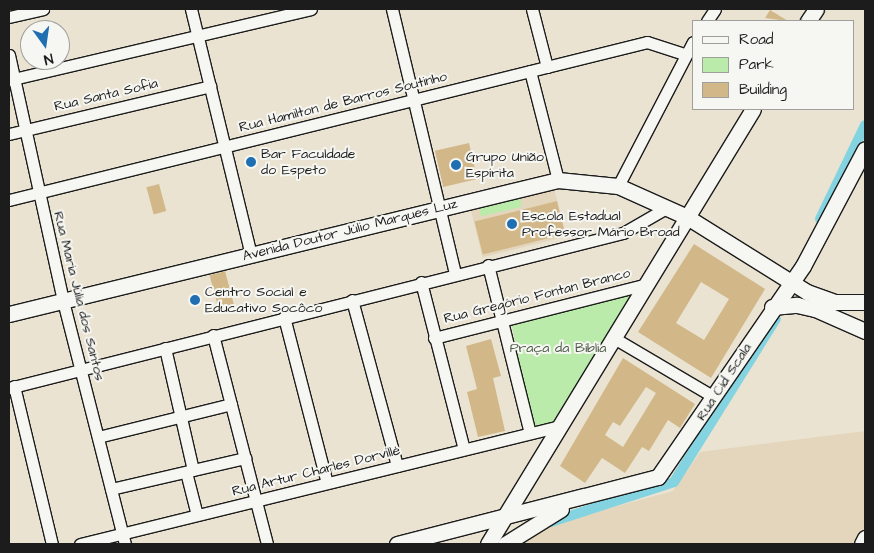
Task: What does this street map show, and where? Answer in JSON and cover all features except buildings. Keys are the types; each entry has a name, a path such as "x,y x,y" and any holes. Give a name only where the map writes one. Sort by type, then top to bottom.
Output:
{"street":[{"path":"9,18 42,9"},
{"path":"190,9 251,255"},
{"path":"11,79 311,9"},
{"path":"392,9 416,99 455,273"},
{"path":"532,9 547,67"},
{"path":"708,20 715,9"},
{"path":"809,20 816,9"},
{"name":"Rua Hamilton de Barros Soutinho","path":"9,200 647,42 684,54"},
{"path":"618,186 684,54 692,43"},
{"name":"Rua Maria Júlia dos Santos","path":"9,55 11,79 25,130 63,301 124,539"},
{"path":"530,71 558,180"},
{"name":"Rua Santa Sofia","path":"9,134 210,86"},
{"path":"488,544 752,110"},
{"name":"Rua Cid Scala","path":"406,543 658,477 714,397 772,307 803,266 865,149"},
{"name":"Avenida Doutor Júlio Marques Luz","path":"9,314 440,207 558,180 618,186 687,217 790,282 834,302 865,302"},
{"path":"643,197 648,220"},
{"path":"52,544 11,387 455,273 623,233 668,207"},
{"path":"488,265 530,433"},
{"path":"421,282 464,449"},
{"name":"Rua Gregório Fontan Branco","path":"434,338 501,319 647,284"},
{"path":"352,300 397,466"},
{"path":"772,307 797,305 815,309 865,331"},
{"path":"284,317 327,483"},
{"path":"213,335 267,544"},
{"path":"614,338 714,397"},
{"path":"164,348 180,416 197,515"},
{"path":"98,437 231,404"},
{"name":"Rua Artur Charles Dorvillé","path":"80,544 124,539 197,515 560,426"},
{"path":"111,489 245,458"},
{"path":"505,544 583,498"},
{"path":"862,544 865,538"}],"shaded area":[{"path":"554,188 566,237 483,257 471,209"},
{"path":"865,431 865,536 860,544 523,544 555,523 673,491 700,452"}],"green space":[{"path":"520,198 522,207 481,216 479,207"},
{"name":"Praça da Bíblia","path":"647,284 553,438 532,434 512,326 504,318"}],"waterway":[{"path":"820,219 865,125"},
{"path":"551,522 674,482 776,319"}],"place":[{"name":"Bar Faculdade do Espeto","path":"251,162"},
{"name":"Grupo União Espírita","path":"456,165"},
{"name":"Escola Estadual Professor Mário Broad","path":"512,224"},
{"name":"Centro Social e Educativo Socôco","path":"195,300"}]}
